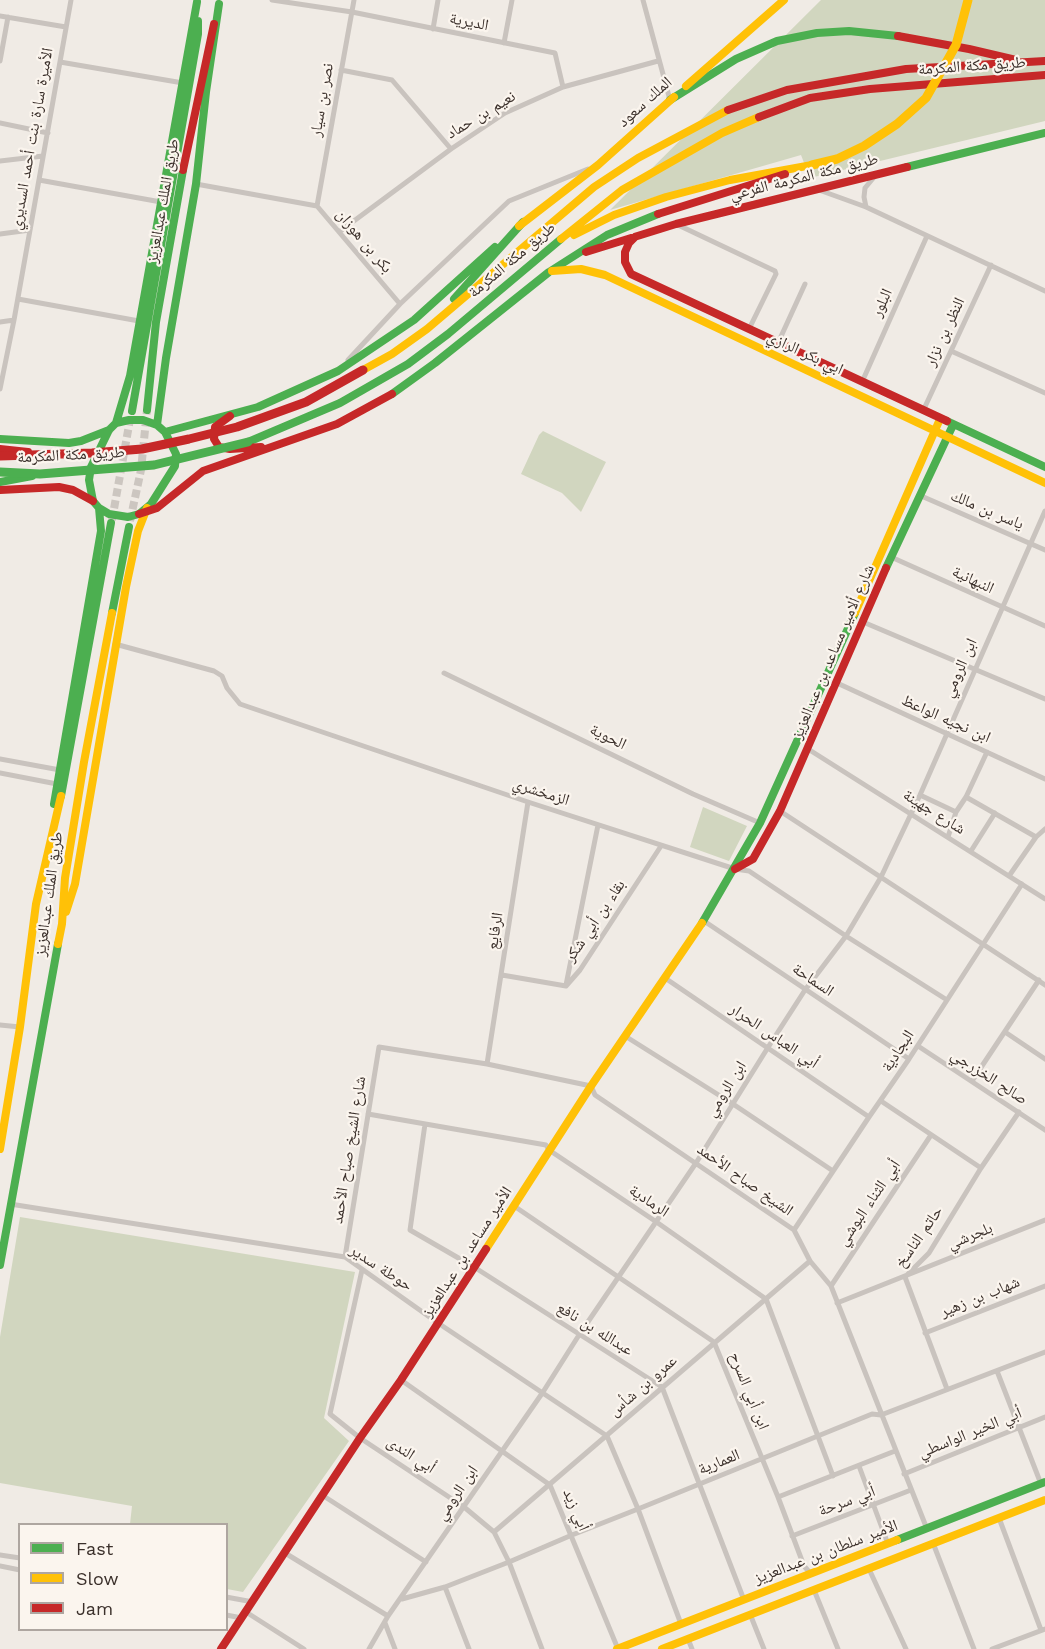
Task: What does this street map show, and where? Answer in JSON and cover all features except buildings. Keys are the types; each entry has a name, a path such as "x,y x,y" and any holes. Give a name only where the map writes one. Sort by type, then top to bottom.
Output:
{"main road":[{"name":"الملك سعود","path":"523,222 598,165 784,0"},
{"path":"555,244 614,215 666,197 730,180 837,159 864,146 909,114 926,98 956,45 968,0"},
{"path":"36,904 100,531 89,480 90,467 112,427 130,376 197,1"},
{"name":"طريق الملك عبدالعزيز","path":"132,411 198,34 197,1"},
{"path":"157,425 166,358 196,184 206,92 220,2"},
{"name":"طريق الملك عبدالعزيز","path":"147,410 156,322 181,177 210,36 220,2"},
{"path":"670,100 736,60 777,41 817,33 849,31 890,35 969,49 1028,63"},
{"name":"طريق مكة المكرمة","path":"0,456 92,453 142,448 237,427 306,402 392,354 428,329 594,187 638,158 730,109 787,90 906,69 1045,61"},
{"name":"طريق مكة المكرمة","path":"0,472 40,474 154,465 248,442 308,418 340,403 408,364 448,334 622,189 722,133 776,110 810,98 870,89 1045,76"},
{"name":"طريق مكة المكرمة الفرعي","path":"572,257 676,224 1045,133"},
{"path":"0,490 59,487 73,490 117,516 128,518 157,508 202,471 338,424 383,400 435,363 549,272 607,235 635,222 812,165"},
{"path":"428,329 523,222"},
{"path":"165,432 258,407 338,371 414,320 523,222"},
{"name":"ابي بكر الرازي","path":"635,237 626,248 624,257 626,266 632,274 1045,467"},
{"name":"ابي بكر الرازي","path":"549,272 581,269 605,275 1045,483"},
{"path":"235,413 215,427 214,439 219,447 230,449 277,446"},
{"path":"934,431 940,418"},
{"path":"0,439 69,443 81,441 129,420 144,420 157,425 165,432 176,454 175,466 164,486 144,511 138,531 115,644 75,884 62,924"},
{"name":"شارع ألامير مساعد بن عبدالعزيز","path":"735,869 753,859 780,811 891,557 953,425"},
{"name":"الأمير مساعد بن عبدالعزيز","path":"221,1649 360,1438 401,1380 591,1086 704,921 735,869 760,823 816,700 934,431"},
{"path":"0,449 48,455"},
{"path":"0,482 40,474"},
{"name":"طريق الملك عبدالعزيز","path":"0,1149 21,1027 36,904 67,771 111,523"},
{"name":"طريق الملك عبدالعزيز","path":"0,1265 62,924 65,878 82,773 129,527"},
{"path":"816,700 820,705 827,705"},
{"name":"الأمير سلطان بن عبدالعزيز","path":"617,1649 1043,1483"},
{"name":"الأمير سلطان بن عبدالعزيز","path":"662,1649 1045,1500"}],"street":[{"name":"الأميرة سارة بنت أحمد السديري","path":"0,389 71,0"},
{"name":"الديرية","path":"272,0 352,12 555,53 563,87"},
{"name":"نصر بن سيار","path":"317,206 354,0"},
{"path":"433,29 438,0"},
{"path":"504,43 512,0"},
{"path":"643,0 670,100"},
{"path":"0,16 66,27"},
{"path":"0,61 8,17"},
{"name":"نعيم بن حماد","path":"339,232 451,149 505,113 563,87 658,61"},
{"path":"60,62 183,83"},
{"path":"341,70 392,80 451,149"},
{"path":"0,123 48,133"},
{"path":"0,160 43,156"},
{"path":"338,371 400,304 509,201 598,165"},
{"path":"866,207 865,188 870,179 879,174"},
{"path":"39,180 161,202"},
{"name":"بكر بن هوزان","path":"196,184 317,206 400,304"},
{"path":"818,189 866,207 1045,291"},
{"path":"676,224 776,272 749,329"},
{"path":"0,234 30,230"},
{"name":"البلور","path":"862,382 927,236"},
{"name":"النظر بن نزار","path":"923,411 991,265"},
{"path":"778,343 805,284"},
{"path":"18,298 140,321"},
{"path":"0,322 14,321"},
{"path":"951,351 1045,393"},
{"name":"ياسر بن مالك","path":"919,495 1045,550"},
{"name":"ابن الرومي","path":"369,1649 388,1616 402,1599 543,1392 655,1221 696,1163 805,990 846,936 881,877 912,814 1045,511"},
{"name":"النبهانية","path":"891,557 1045,626"},
{"path":"863,622 1045,699"},
{"name":"الزمخشري","path":"115,644 214,671 222,675 227,688 240,704 661,846 735,869 749,871 947,1000"},
{"name":"الحوية","path":"444,673 693,794 760,823"},
{"name":"ابن نجيه الواعظ","path":"837,682 1045,779"},
{"name":"شارع جهينة","path":"808,749 1045,899"},
{"path":"948,837 957,812 987,752"},
{"path":"0,759 60,770"},
{"path":"0,773 57,784"},
{"path":"920,795 957,812"},
{"path":"966,797 1036,837"},
{"name":"الرفايع","path":"488,1064 528,802"},
{"path":"780,811 1045,985"},
{"path":"970,850 996,813"},
{"path":"566,986 598,825"},
{"path":"1009,876 1036,837 1045,829"},
{"name":"بقاء بن أبي شكر","path":"502,975 566,986 580,970 661,846"},
{"name":"البجادية","path":"794,1230 918,1046 1022,884"},
{"name":"السماحة","path":"704,921 909,1059"},
{"name":"أبي العباس الحرار","path":"665,978 868,1117"},
{"path":"972,1081 1039,980"},
{"path":"0,1025 21,1027"},
{"path":"1005,1032 1045,1059"},
{"path":"625,1036 833,1171"},
{"name":"صالح الخزرجي","path":"918,1046 1045,1130"},
{"name":"شارع الشيخ صباح الأحمد","path":"345,1257 379,1047 488,1064"},
{"path":"488,1064 591,1086"},
{"name":"الشيخ صباح الأحمد","path":"591,1086 595,1095 794,1230 810,1261 831,1286 927,1529"},
{"path":"881,1101 981,1168"},
{"name":"حاتم الناسخ","path":"947,1389 905,1277 929,1252 981,1168 1019,1113"},
{"name":"الرمادية","path":"368,1114 546,1145 549,1150 766,1299"},
{"name":"عبدالله بن نافع","path":"425,1124 410,1230 474,1267 662,1387"},
{"name":"أبي الثناء البوشي","path":"831,1286 931,1135"},
{"name":"حوطة سدير","path":"10,1204 345,1257 438,1323 607,1436"},
{"name":"ابن أبي السرح","path":"514,1206 714,1342 804,1566 811,1574"},
{"name":"بلجرشي","path":"837,1303 1045,1220"},
{"name":"عمرو بن شأس","path":"494,1532 810,1261"},
{"name":"أبي الندى","path":"362,1270 330,1414 360,1438 464,1507 494,1532 542,1649"},
{"name":"شهاب بن زهير","path":"925,1333 1045,1286"},
{"path":"766,1299 833,1476"},
{"name":"العمارية","path":"402,1599 445,1587 872,1414 881,1415 1045,1352"},
{"path":"997,1371 1018,1428 1043,1483"},
{"name":"أبي زيد","path":"401,1380 550,1485 572,1534 617,1649"},
{"path":"662,1387 744,1599"},
{"name":"أبي الخير الواسطي","path":"904,1474 1045,1417"},
{"path":"607,1436 638,1509 681,1624"},
{"path":"778,1497 895,1451"},
{"path":"860,1466 888,1544"},
{"name":"أبي سرحة","path":"792,1536 911,1490"},
{"path":"322,1495 426,1562"},
{"path":"992,1649 1043,1629 999,1518"},
{"path":"933,1543 974,1649"},
{"path":"285,1553 388,1616"},
{"path":"0,1555 18,1558"},
{"path":"0,1566 18,1570"},
{"path":"869,1569 906,1649"},
{"path":"445,1587 469,1649"},
{"path":"814,1590 838,1649"},
{"path":"228,1597 253,1602"},
{"path":"750,1614 764,1649"},
{"path":"228,1615 244,1615 304,1649"},
{"path":"385,1623 395,1649"},
{"path":"688,1639 692,1649"}],"green space":[{"path":"821,0 1045,0 1045,121 810,178 801,155 610,210"},
{"path":"543,431 606,462 581,512 562,493 521,474"},
{"path":"703,807 747,826 729,861 690,847"},
{"path":"20,1217 355,1272 324,1418 349,1441 243,1592 228,1589 228,1523 130,1523 132,1506 0,1483 0,1337"}],"tunnel":[{"path":"130,521 141,470 147,410"},
{"path":"112,520 131,414"}],"traffic: fast":[{"path":"116,423 130,376 197,2"},
{"path":"157,425 166,358 196,184 219,4"},
{"path":"132,411 198,34 198,21"},
{"path":"670,100 736,59 777,41 817,33 849,31 898,36"},
{"path":"907,167 1045,133"},
{"path":"147,410 156,322 183,170"},
{"path":"392,394 435,363 549,272 607,235 658,214"},
{"path":"454,299 523,222"},
{"path":"248,442 340,403 408,364 448,334 561,239"},
{"path":"165,432 258,407 338,371 414,320 495,247"},
{"path":"129,420 143,420 157,425 165,432 176,454 175,466 151,504 139,514 128,517 109,514 99,508 93,501 89,480 91,467 109,430 116,423 129,420"},
{"path":"947,421 1045,467"},
{"path":"886,568 953,425"},
{"path":"0,439 69,443 81,441 109,430"},
{"path":"0,472 40,474 154,465 248,442"},
{"path":"0,482 32,476"},
{"path":"54,804 101,531 99,508"},
{"path":"61,796 111,523"},
{"path":"112,613 129,527"},
{"path":"702,923 760,823 855,613"},
{"path":"0,1265 58,944"},
{"path":"897,1540 1045,1482"}],"traffic: slow":[{"path":"686,86 784,0"},
{"path":"812,165 837,159 864,146 897,124 926,98 956,45 968,0"},
{"path":"519,226 598,165 674,97"},
{"path":"363,370 392,354 427,329 594,187 638,158 728,110"},
{"path":"561,239 622,190 722,133 759,117"},
{"path":"574,235 614,215 666,197 730,180 812,165"},
{"path":"552,271 581,269 605,275 1045,483"},
{"path":"855,613 940,419"},
{"path":"66,912 75,884 126,587 138,531 147,508"},
{"path":"58,944 62,924 65,878 112,613"},
{"path":"0,1149 20,1027 36,904 61,796"},
{"path":"486,1249 591,1086 702,923"},
{"path":"662,1649 1045,1500"},
{"path":"617,1649 897,1540"}],"traffic: jam":[{"path":"183,170 214,24"},
{"path":"898,36 1016,60"},
{"path":"728,110 787,90 906,69 1045,61"},
{"path":"759,117 810,98 870,89 1045,75"},
{"path":"586,252 676,224 907,167"},
{"path":"658,214 785,174"},
{"path":"635,237 625,252 625,262 631,274 947,421"},
{"path":"0,456 142,449 189,439 237,427 306,402 363,370"},
{"path":"139,514 157,508 203,471 337,424 392,394"},
{"path":"230,416 215,427 214,439 219,447 230,449 261,447"},
{"path":"0,449 28,452"},
{"path":"0,490 59,487 73,490 93,501"},
{"path":"735,869 753,859 780,811 886,568"},
{"path":"221,1649 486,1249"}]}
